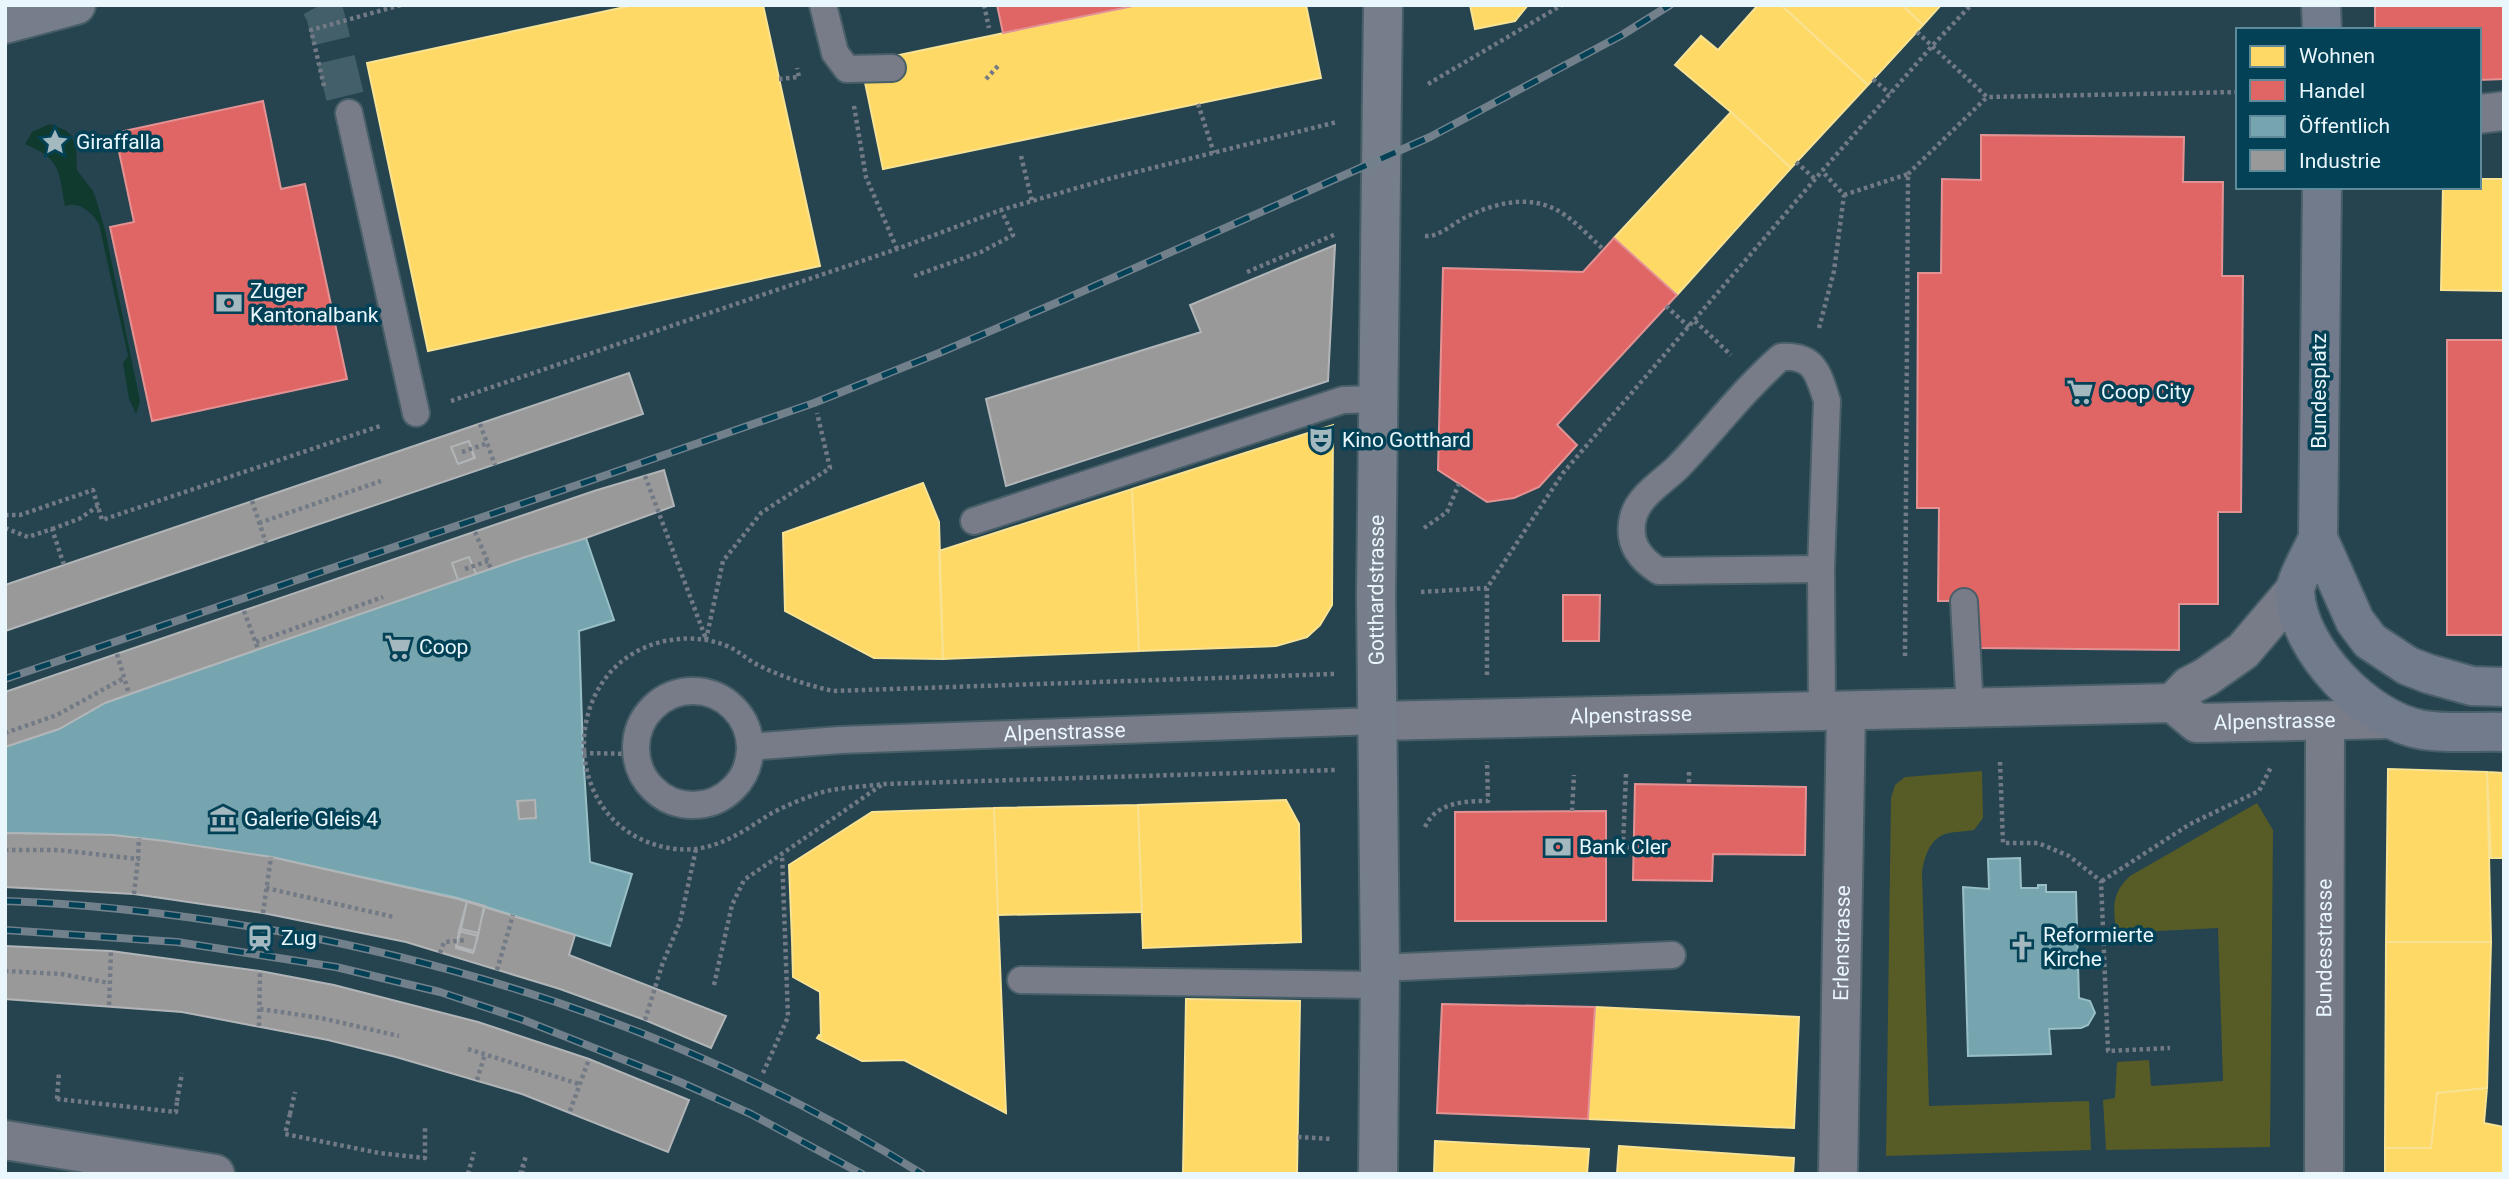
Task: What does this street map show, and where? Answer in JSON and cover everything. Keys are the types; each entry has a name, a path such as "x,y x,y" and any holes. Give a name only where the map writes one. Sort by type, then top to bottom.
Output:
{"main road":[{"path":"2321,5 2322,28"},
{"name":"Bundesplatz","path":"2295,590 2318,538 2322,189"},
{"path":"2318,538 2356,621 2371,641 2408,666 2488,686"},
{"path":"2295,590 2303,623 2313,646 2333,673 2374,709 2391,719 2488,686"},
{"name":"Alpenstrasse","path":"2391,719 2423,730 2504,732"}],"street":[{"path":"5,24 76,5"},
{"name":"Gotthardstrasse","path":"1378,1174 1380,976 1376,597 1383,5"},
{"path":"2481,114 2504,111"},
{"name":"Bundesplatz","path":"2173,703 2189,686 2243,651 2295,590"},
{"name":"Alpenstrasse","path":"1377,721 2173,703 2197,723 2391,719"},
{"name":"Erlenstrasse","path":"1834,712 1838,1174"},
{"name":"Bundesstrasse","path":"2324,1174 2325,722"},
{"path":"5,1140 215,1174"}],"lane":[{"path":"823,5 835,53 847,69 892,68"},
{"path":"349,113 416,414"},
{"path":"1821,569 1659,571 1643,561 1635,549 1631,531 1634,515 1642,500 1678,467 1757,379 1781,357 1797,356 1810,362 1821,379 1827,401 1821,569 1834,712"},
{"path":"974,521 1343,400 1378,399"},
{"path":"1964,601 1970,709"},
{"path":"686,691 704,691 729,704 747,728 750,747 747,766 738,784 723,797 705,804 686,805 667,800 652,788 641,773 635,754 636,736 642,720 654,705 668,695 686,691"},
{"name":"Alpenstrasse","path":"750,747 839,740 1377,721"},
{"path":"1021,980 1380,976 1672,955"}],"path":[{"path":"984,5 989,28"},
{"path":"1423,86 1562,5"},
{"path":"1376,597 1487,588 1563,473 1815,179 1971,5"},
{"path":"1917,32 1987,97"},
{"path":"986,79 998,66"},
{"path":"847,69 866,177 897,249"},
{"path":"1873,79 1890,94"},
{"path":"1844,195 1908,174 1987,97 2236,92"},
{"path":"1198,104 1214,153"},
{"path":"416,414 897,249 1001,210 1108,179 1338,121"},
{"path":"1021,156 1032,201"},
{"path":"1797,162 1815,179"},
{"path":"1810,362 1835,271 1844,195 1822,171"},
{"path":"1905,656 1908,174"},
{"path":"1247,272 1332,234 1432,236 1500,202 1534,202 1561,212 1603,249"},
{"path":"914,276 981,251 1013,234 1001,210"},
{"path":"1666,306 1689,327"},
{"path":"1695,321 1757,379"},
{"path":"645,476 706,640 723,561 761,513 830,468 817,413"},
{"path":"481,424 495,465"},
{"path":"5,515 20,515 93,490 102,520 361,432"},
{"path":"462,452 488,443"},
{"path":"259,523 381,481"},
{"path":"1424,540 1424,526 1447,512 1459,484"},
{"path":"252,501 266,543"},
{"path":"5,528 28,537 79,519 98,506"},
{"path":"52,529 64,565"},
{"path":"475,532 491,569"},
{"path":"465,569 488,561"},
{"path":"1423,579 1423,592"},
{"path":"256,642 383,597"},
{"path":"244,611 258,649"},
{"path":"117,654 130,694"},
{"path":"1262,680 1269,677"},
{"path":"5,733 57,715 124,678"},
{"path":"583,753 635,754"},
{"path":"2101,881 2190,824 2259,791 2277,757"},
{"path":"2000,762 2003,843 2038,843 2069,856 2101,881 2108,1052 2170,1048"},
{"path":"1266,766 1273,772"},
{"path":"1689,772 1689,785"},
{"path":"1626,774 1623,846 1634,848"},
{"path":"1572,811 1574,775"},
{"path":"714,985 732,905 744,880 890,779"},
{"path":"134,894 139,838"},
{"path":"645,1020 662,965 680,922 696,849"},
{"path":"5,850 59,850 138,859"},
{"path":"764,1073 788,1017 782,853"},
{"path":"263,913 271,857"},
{"path":"266,888 394,917"},
{"path":"496,970 513,915"},
{"path":"440,953 444,942 467,940"},
{"path":"109,1005 111,951"},
{"path":"5,971 61,974 109,983"},
{"path":"260,971 260,1026"},
{"path":"260,1009 321,1018 400,1036"},
{"path":"477,1080 485,1055 466,1048 579,1084"},
{"path":"570,1111 589,1059"},
{"path":"57,1099 176,1112 183,1073"},
{"path":"295,1092 285,1133 379,1153 425,1158 425,1128"},
{"path":"1298,1137 1332,1139"},
{"path":"468,1174 474,1152"},
{"path":"521,1174 526,1156"},
{"path":"521,1174 524,1166"}],"green space":[{"path":"1982,771 1983,818 1974,830 1948,833 1935,841 1928,850 1922,873 1929,1106 2089,1101 2091,1150 1886,1156 1891,798 1895,785 1905,777"},
{"path":"2257,803 2273,830 2270,1147 2106,1150 2103,1100 2115,1098 2117,1062 2149,1060 2151,1086 2223,1081 2218,928 2116,933 2114,909 2119,889 2130,876"}],"shaded area":[{"path":"50,124 71,135 76,148 77,170 96,199 105,230 140,401 136,414 129,399 123,363 128,356 99,224 85,209 76,205 65,206 59,175 52,161 25,144 32,132"}],"building: Wohnen":[{"path":"634,5 763,5 820,266 428,351 367,63"},
{"path":"1138,5 1306,5 1321,78 883,169 861,63"},
{"path":"1470,5 1528,5 1515,21 1475,29"},
{"path":"1758,5 1781,5 1868,85 1791,168 1675,65 1701,36 1718,50"},
{"path":"1781,5 1902,5 1923,25 1868,85"},
{"path":"1902,5 1941,5 1923,25"},
{"path":"1731,112 1791,168 1677,295 1614,238"},
{"path":"2481,179 2504,179 2504,291 2441,290 2443,189 2481,189"},
{"path":"1333,425 1332,605 1320,625 1307,637 1276,646 1139,651 1132,489"},
{"path":"923,483 939,522 943,659 874,658 785,611 783,533"},
{"path":"1132,489 1139,651 943,659 939,551"},
{"path":"2388,769 2487,772 2491,942 2386,942"},
{"path":"2487,772 2504,773 2504,858 2491,858"},
{"path":"1286,800 1299,824 1301,942 1143,948 1138,805"},
{"path":"1138,805 1142,912 998,915 994,808"},
{"path":"994,808 1006,1113 904,1060 862,1061 817,1038 821,1036 820,992 793,977 789,865 872,812"},
{"path":"2386,942 2491,942 2487,1088 2437,1093 2431,1148 2385,1148"},
{"path":"1186,999 1300,1001 1297,1174 1183,1174"},
{"path":"1595,1007 1799,1017 1794,1128 1588,1119"},
{"path":"2487,1088 2484,1123 2504,1127 2504,1174 2385,1174 2385,1148 2431,1148 2437,1093"},
{"path":"1435,1141 1589,1149 1587,1174 1434,1174"},
{"path":"1619,1146 1794,1158 1793,1174 1617,1174"}],"building: Handel":[{"path":"997,5 1138,5 1003,33"},
{"path":"2375,5 2504,5 2504,79 2481,80 2481,28 2375,28"},
{"name":"Zuger Kantonalbank","path":"263,101 281,189 305,184 347,379 152,421 110,227 134,222 115,133"},
{"name":"Coop City","path":"1981,135 2184,137 2183,182 2223,182 2222,276 2243,276 2241,512 2218,512 2218,604 2179,604 2179,650 1976,648 1976,601 1938,601 1939,508 1917,508 1918,273 1941,273 1942,179 1981,180"},
{"path":"1614,238 1677,295 1557,425 1577,445 1539,487 1514,498 1487,502 1438,470 1443,268 1583,272"},
{"path":"2447,340 2504,340 2504,635 2447,635"},
{"path":"1563,595 1600,595 1599,641 1563,641"},
{"path":"1635,784 1806,787 1805,855 1713,854 1712,881 1633,880"},
{"path":"1606,811 1606,921 1455,921 1455,812"},
{"path":"1442,1004 1595,1007 1588,1119 1437,1113"}],"building: Öffentlich":[{"path":"586,538 614,620 579,631 590,862 632,874 610,946 458,898 271,857 113,835 5,833 5,747 59,729 105,703"},
{"name":"Reformierte Kirche","path":"2020,858 2021,888 2046,885 2046,892 2076,892 2079,998 2090,1001 2095,1013 2088,1025 2081,1028 2049,1029 2051,1054 1968,1056 1963,887 1989,889 1988,859"},
{"path":"458,1036 544,1064 540,1078 453,1054"},
{"path":"458,1036 475,1041 470,1058 453,1054"}],"building: Industrie":[{"path":"1335,245 1328,381 1006,486 986,399 1201,332 1190,305"},
{"path":"629,373 643,414 5,631 5,585"},
{"path":"469,441 475,458 458,464 451,447"},
{"path":"469,441 474,458 458,464 451,447"},
{"path":"664,470 674,506 105,703 59,729 5,747 5,692 594,491"},
{"path":"469,557 476,574 458,580 452,563"},
{"path":"535,800 536,818 519,819 518,801"},
{"path":"535,800 536,818 519,819 517,801"},
{"path":"5,833 113,835 165,841 271,857 458,899 575,935 569,955 726,1016 711,1048 560,989 406,942 263,913 134,894 5,887"},
{"path":"467,901 484,906 478,936 459,931"},
{"path":"467,901 485,906 478,933 461,929"},
{"path":"461,929 478,933 474,951 456,946"},
{"path":"459,931 478,936 473,953 456,948"},
{"path":"5,946 111,951 260,971 334,985 478,1022 589,1059 689,1100 668,1152 522,1094 328,1040 182,1012 5,999"}],"tunnel":[{"path":"320,5 325,14 349,113"}],"railway":[{"path":"5,679 814,403 939,353 1430,137 1622,35 1670,5"},
{"path":"5,901 75,905 214,921 368,949 451,970 533,995 694,1054 848,1130 922,1174"},
{"path":"5,930 177,942 336,967 440,992 521,1019 680,1082 751,1114 862,1174"}],"place":[{"name":"Giraffalla","path":"55,142"},
{"name":"Zuger Kantonalbank","path":"229,303"},
{"name":"Coop City","path":"2080,392"},
{"name":"Kino Gotthard","path":"1321,440"},
{"name":"Coop","path":"398,647"},
{"name":"Galerie Gleis 4","path":"223,819"},
{"name":"Bank Cler","path":"1558,847"},
{"name":"Zug","path":"260,938"},
{"name":"Reformierte Kirche","path":"2022,947"}]}
